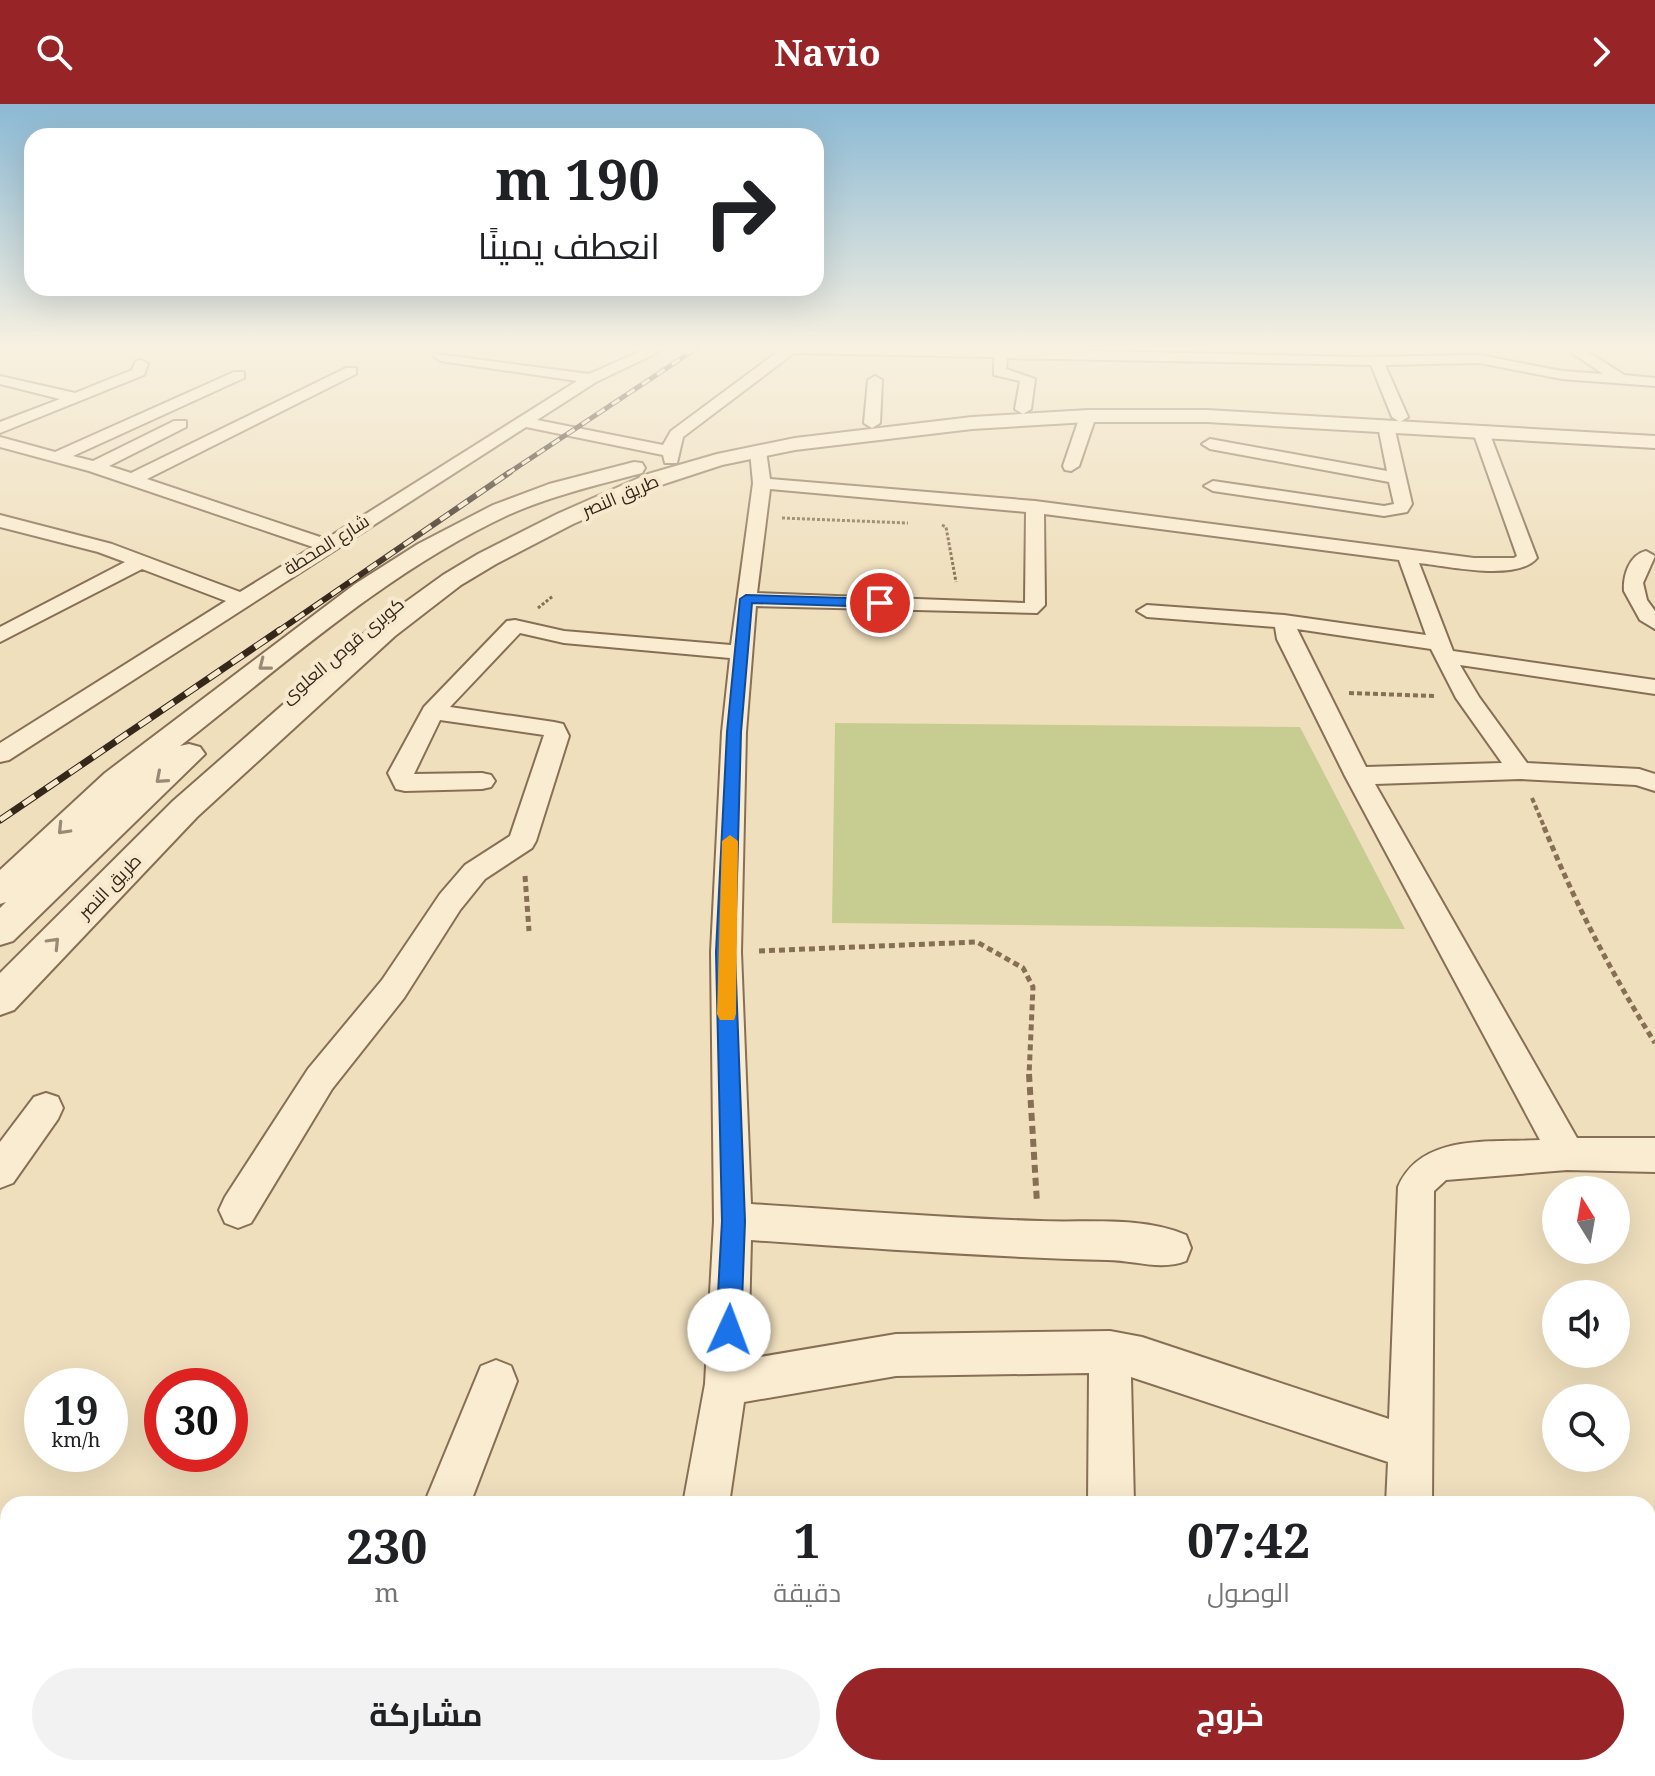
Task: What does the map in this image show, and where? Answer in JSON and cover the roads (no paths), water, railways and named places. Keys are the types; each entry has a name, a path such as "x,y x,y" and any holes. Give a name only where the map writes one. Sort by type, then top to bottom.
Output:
{"street":[{"path":"57,457 126,426"},
{"path":"95,467 176,426"},
{"path":"133,479 240,426"},
{"name":"شارع المحطة","path":"0,754 239,599 517,426"},
{"path":"541,426 670,455 671,442 686,426"},
{"name":"طريق النصر","path":"0,891 116,780 364,589 427,549 501,510 557,489 670,455 853,426"},
{"name":"طريق النصر","path":"0,999 185,809 418,604 487,559 565,519 656,479 758,451 844,437 971,426"},
{"path":"1071,466 1085,426"},
{"path":"1213,486 1384,511 1401,508 1393,426"},
{"name":"طريق النصر","path":"1428,426 1655,442"},
{"name":"طريق النصر","path":"1498,426 1655,432"},
{"path":"762,483 1035,506 1407,556 1474,564 1518,564 1527,558 1481,432"},
{"path":"0,442 133,479 325,545"},
{"path":"1210,444 1398,478"},
{"path":"707,1496 726,1384 733,1221 726,952 734,732 746,599 762,483 758,451"},
{"name":"كوبرى قوص العلوى","path":"0,969 169,799 372,622 444,571 549,510 642,476 693,462 758,451"},
{"name":"كوبرى قوص العلوى","path":"0,931 141,795 350,618 425,566 628,470"},
{"path":"746,599 1033,607 1035,506"},
{"path":"5,526 105,548 239,599"},
{"path":"1407,556 1442,650 1468,698 1520,771"},
{"path":"1646,557 1633,575 1632,583 1636,603 1655,623"},
{"path":"0,636 141,562"},
{"path":"1147,611 1284,621 1655,687"},
{"path":"1284,621 1288,639 1358,776 1567,1154"},
{"path":"482,781 405,783 401,773 432,712 515,626 564,637 742,653"},
{"path":"238,1210 320,1079 393,989 450,902 475,872 522,841 557,736 554,729 432,712"},
{"path":"1358,776 1520,771 1639,777 1655,783"},
{"path":"0,1171 46,1108"},
{"path":"1409,1496 1416,1187 1425,1174 1440,1164 1567,1154 1655,1155"},
{"path":"733,1221 1040,1240 1112,1241 1172,1248"},
{"path":"726,1384 896,1355 1110,1352 1142,1358 1410,1448"},
{"path":"1110,1352 1111,1496"},
{"path":"450,1496 496,1381"}],"railway":[{"path":"510,472 579,426"},
{"path":"277,632 510,472"},
{"path":"0,820 280,630"}]}
